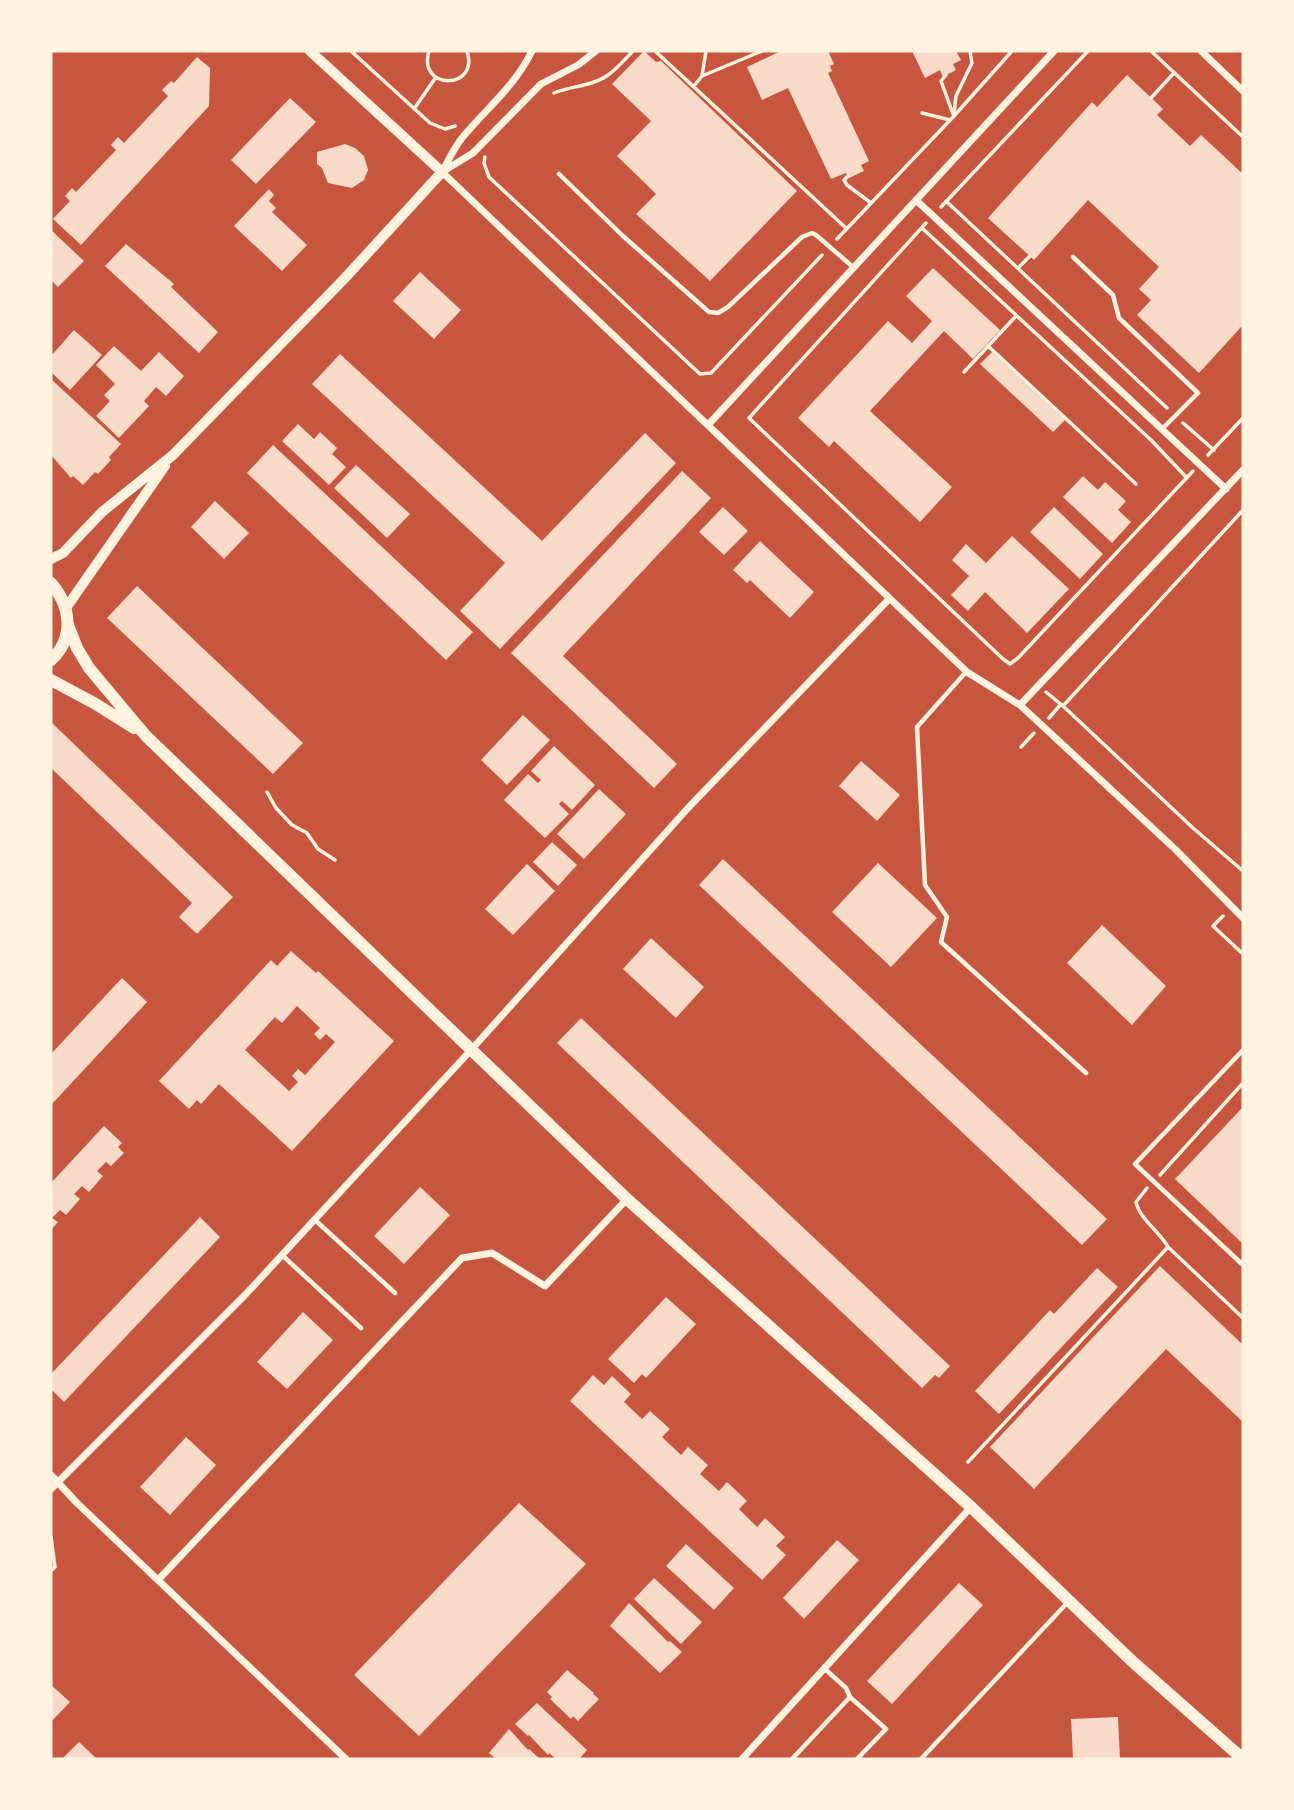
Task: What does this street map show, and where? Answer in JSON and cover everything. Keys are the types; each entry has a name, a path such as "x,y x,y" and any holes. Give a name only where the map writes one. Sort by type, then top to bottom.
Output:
{"main road":[{"path":"51,583 60,594 77,648 89,668 146,736 627,1199 971,1507 1133,1662 1243,1759"},
{"path":"51,660 65,640 68,625"},
{"path":"51,680 146,736"}],"street":[{"path":"310,51 442,172 889,599 967,671 1020,705 1175,849 1243,918"},
{"path":"51,559 63,553 102,512 173,455 344,279 442,172 460,140 506,92 525,66 532,51"},
{"path":"442,172 473,153 541,84 578,65 596,51"},
{"path":"708,425 1054,51"},
{"path":"1202,51 1243,91"},
{"path":"916,200 1226,489"},
{"path":"66,608 173,455"},
{"path":"1020,705 1243,470"},
{"path":"51,1489 246,1294 471,1050 697,798 889,599"},
{"path":"158,1580 462,1258 492,1253 545,1286 627,1199"},
{"path":"51,1475 77,1503 346,1759"},
{"path":"742,1759 971,1507"}],"lane":[{"path":"559,174 623,236 709,312 718,313 729,307 802,237 812,233 854,268"},
{"path":"1073,257 1113,295 1119,318 1198,393 1162,429"},
{"path":"967,671 917,727 925,885 947,916 941,942 1086,1073"},
{"path":"1243,1050 1135,1164 1243,1265"},
{"path":"315,1220 395,1293"},
{"path":"282,1255 361,1328"},
{"path":"921,1759 1069,1601"},
{"path":"824,1668 846,1688 850,1697 886,1729 857,1759"},
{"path":"792,1759 850,1697"}],"path":[{"path":"351,51 437,128 445,129 456,125 461,119"},
{"path":"429,51 429,68 436,77 444,81 458,79 464,74 470,61 470,51"},
{"path":"548,95 571,86 595,82 609,75 633,51"},
{"path":"655,51 846,229"},
{"path":"702,76 706,51"},
{"path":"694,86 702,76 762,51"},
{"path":"954,116 956,96 972,63 970,51"},
{"path":"494,148 485,157 484,163 489,177 700,374 711,373 1012,51"},
{"path":"1088,51 946,201 749,418 927,589 1012,665 1243,418"},
{"path":"1151,51 1243,137"},
{"path":"1151,98 1174,73"},
{"path":"946,75 941,81 954,116"},
{"path":"414,109 436,77"},
{"path":"922,113 950,120"},
{"path":"848,176 844,180 847,185 871,203"},
{"path":"946,201 1214,450"},
{"path":"922,228 1151,440 1187,478"},
{"path":"1018,268 1030,256"},
{"path":"964,372 1027,304"},
{"path":"988,346 1136,484"},
{"path":"1048,719 1243,510"},
{"path":"1046,692 1243,871"},
{"path":"1021,747 1035,732"},
{"path":"267,792 276,808 292,825 307,833 318,849 335,860"},
{"path":"1223,916 1213,926 1243,954"},
{"path":"1243,1083 1136,1202 1137,1208 1162,1236 1168,1247 1243,1318"},
{"path":"968,1462 1168,1247"},
{"path":"51,1536 55,1567 51,1571"}],"building":[{"path":"644,51 656,62 661,61 797,191 710,281 636,214 656,194 617,156 651,121 612,84"},
{"path":"781,51 828,51 834,64 830,66 832,71 828,73 869,161 861,165 864,171 849,178 846,173 831,179 788,88 762,100 747,67"},
{"path":"912,51 956,51 961,60 953,64 956,70 943,77 940,70 925,78"},
{"path":"197,57 210,68 209,106 81,245 53,219 70,201 65,196 72,188 76,192 116,150 111,145 118,137 124,143 168,96 162,90 171,81 174,83"},
{"path":"1127,75 1163,109 1157,115 1190,146 1201,135 1243,174 1243,325 1199,373 1137,315 1151,300 1139,289 1159,267 1088,200 1034,260 988,218 1092,102 1097,107"},
{"path":"290,98 316,122 256,184 231,160"},
{"path":"345,144 364,156 368,170 364,180 352,188 328,183 322,168 317,164 317,152"},
{"path":"269,189 274,195 269,201 276,208 272,212 307,245 282,271 234,226"},
{"path":"51,230 84,261 58,287 51,280"},
{"path":"126,244 174,284 171,287 218,332 199,353 105,266"},
{"path":"933,268 1000,330 973,359 944,331 870,411 952,487 920,522 834,441 829,447 798,418 888,321 912,343 932,321 906,296"},
{"path":"420,272 461,310 434,339 393,301"},
{"path":"74,330 102,355 70,390 51,372 51,356"},
{"path":"114,346 141,371 159,352 184,376 166,396 156,387 144,401 149,406 119,438 96,416 110,401 104,395 115,384 96,365"},
{"path":"992,352 1065,420 1053,432 980,364"},
{"path":"340,354 542,541 645,433 676,463 500,649 460,611 505,563 312,384"},
{"path":"51,379 121,444 109,457 111,460 83,485 73,476 71,478 51,455"},
{"path":"298,424 314,439 320,432 337,448 332,454 346,467 329,485 282,441"},
{"path":"273,445 473,632 446,660 247,473"},
{"path":"356,465 410,514 387,538 334,488"},
{"path":"682,471 711,498 563,656 677,764 654,788 511,653"},
{"path":"1083,476 1098,490 1105,482 1126,501 1118,510 1131,522 1112,543 1063,497"},
{"path":"215,501 249,533 224,559 191,527"},
{"path":"723,507 748,531 724,555 699,532"},
{"path":"1054,507 1103,554 1080,579 1030,532"},
{"path":"1012,536 1069,589 1027,633 985,592 968,611 951,595 969,576 952,560 966,544 986,563"},
{"path":"760,541 814,592 790,618 750,580 747,583 733,570"},
{"path":"137,586 303,743 273,774 107,618"},
{"path":"523,715 550,740 507,785 481,760"},
{"path":"51,722 233,897 197,934 179,917 192,903 51,768"},
{"path":"554,746 595,785 572,810 562,801 559,804 569,814 545,838 504,800 528,774 538,783 541,780 531,771"},
{"path":"861,761 900,795 877,821 839,786"},
{"path":"599,789 626,814 584,859 557,834"},
{"path":"552,842 577,865 558,886 533,862"},
{"path":"723,859 1107,1219 1082,1245 699,885"},
{"path":"878,863 937,918 891,967 832,912"},
{"path":"527,864 555,891 513,935 485,909"},
{"path":"1102,925 1166,986 1132,1025 1067,963"},
{"path":"651,938 704,987 676,1018 623,969"},
{"path":"291,951 316,973 318,971 394,1041 292,1151 219,1084 201,1104 197,1100 189,1109 159,1081 271,960 277,966","holes":["297,1006 320,1028 314,1034 320,1040 326,1034 335,1042 305,1075 298,1069 292,1076 298,1082 289,1091 245,1050 275,1017 282,1023"]},
{"path":"122,978 147,1002 51,1105 51,1054"},
{"path":"581,1018 950,1366 939,1378 935,1375 922,1388 557,1043"},
{"path":"1243,1107 1243,1244 1175,1179"},
{"path":"104,1126 122,1143 118,1147 124,1153 111,1166 106,1162 97,1171 103,1176 89,1192 82,1186 74,1194 80,1199 66,1215 60,1210 52,1218 58,1222 51,1230 51,1183"},
{"path":"420,1187 450,1215 404,1264 374,1236"},
{"path":"200,1217 220,1237 64,1402 51,1389 51,1374"},
{"path":"1160,1266 1243,1345 1243,1422 1166,1349 1034,1489 990,1447"},
{"path":"1097,1268 1118,1287 999,1414 975,1391 1050,1310 1054,1314"},
{"path":"666,1297 696,1324 646,1378 642,1374 634,1383 608,1359"},
{"path":"303,1312 333,1340 287,1389 257,1362"},
{"path":"593,1375 604,1385 612,1376 631,1394 624,1402 642,1419 650,1411 670,1429 662,1437 681,1455 688,1447 708,1465 700,1474 719,1491 727,1482 747,1501 739,1509 757,1527 765,1518 785,1537 776,1546 786,1555 762,1580 570,1401"},
{"path":"186,1437 216,1465 170,1515 140,1487"},
{"path":"519,1503 586,1564 419,1736 354,1675"},
{"path":"837,1540 859,1560 804,1619 783,1598"},
{"path":"686,1544 734,1588 714,1610 666,1566"},
{"path":"654,1578 702,1622 681,1644 634,1599"},
{"path":"959,1583 983,1605 892,1704 867,1681"},
{"path":"629,1603 668,1642 682,1652 660,1673 610,1626"},
{"path":"567,1670 599,1699 578,1721 573,1716 571,1719 550,1699 552,1697 547,1692"},
{"path":"51,1685 70,1702 51,1722"},
{"path":"537,1703 587,1750 579,1759 556,1759 549,1753 548,1755 515,1724"},
{"path":"1118,1717 1120,1759 1073,1759 1071,1719"},
{"path":"509,1729 540,1759 496,1759 489,1753"},
{"path":"79,1742 97,1759 62,1759"}]}
